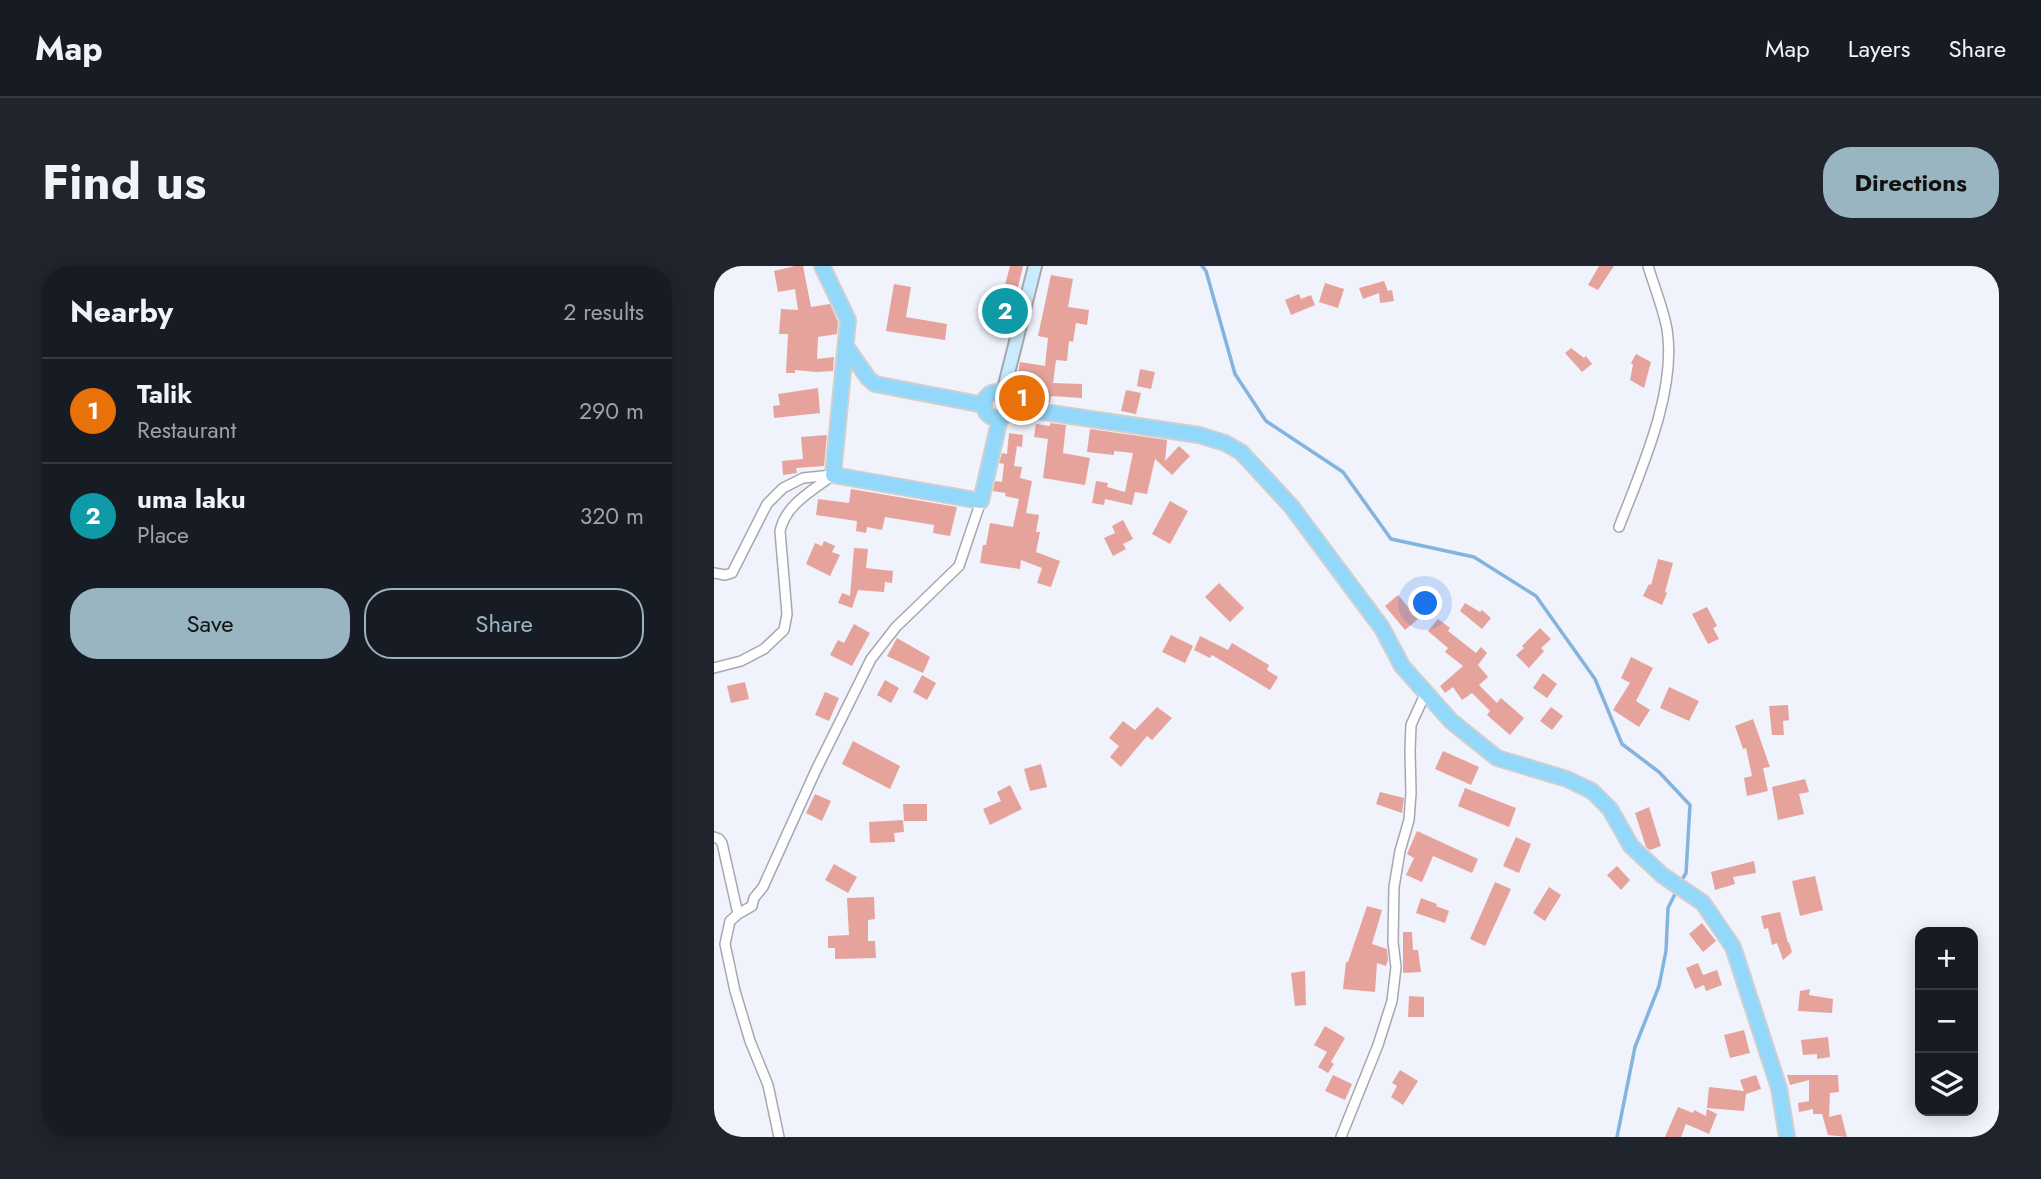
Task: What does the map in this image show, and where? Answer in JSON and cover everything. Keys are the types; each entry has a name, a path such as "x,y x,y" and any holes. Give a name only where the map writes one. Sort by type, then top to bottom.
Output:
{"main road":[{"path":"821,266 848,320 833,475 981,501 1000,418"},
{"path":"846,348 867,378 875,384 984,405"},
{"path":"1007,400 1007,414 1000,418 991,416 985,409 989,395 998,392 1007,400 1199,435 1217,440 1241,452 1291,506 1382,628 1402,666 1451,721 1490,753 1567,779 1600,797 1632,846 1662,875 1703,903 1733,947 1779,1088 1787,1137"}],"street":[{"path":"1007,400 1035,266"},
{"path":"1619,527 1646,455 1667,382 1667,329 1648,266"},
{"path":"714,573 732,573 767,504 783,488 803,478 833,475"},
{"path":"714,668 741,661 764,649 784,630 787,614 780,531 783,518 792,506 833,475"},
{"path":"779,1137 768,1085 750,1041 735,991 725,944 730,921 752,906 754,898 763,887 816,770 871,659 896,627 959,566 981,501"},
{"path":"1341,1137 1378,1045 1392,1001 1395,967 1392,942 1394,887 1409,820 1411,725 1426,692"},
{"path":"714,837 719,838 722,843 738,915"}],"building":[{"path":"803,266 811,307 830,304 838,322 837,334 818,337 817,359 834,357 833,371 795,370 795,373 786,373 788,334 779,334 781,309 798,310 795,289 778,292 774,271"},
{"path":"1010,266 1023,266 1006,338 992,335"},
{"path":"1599,266 1614,266 1598,290 1588,285"},
{"path":"1051,275 1073,279 1068,307 1089,310 1087,325 1076,323 1073,342 1069,341 1067,361 1056,360 1053,383 1082,384 1082,398 1051,396 1050,403 1036,401 1037,397 1015,394 1020,362 1045,366 1048,338 1038,336"},
{"path":"1384,281 1388,291 1392,290 1394,301 1380,303 1379,293 1363,299 1359,288"},
{"path":"1325,283 1344,289 1338,308 1319,302"},
{"path":"894,284 911,287 906,317 947,324 945,340 886,331"},
{"path":"1299,294 1301,299 1311,295 1315,305 1291,315 1285,300"},
{"path":"1571,348 1584,358 1586,356 1592,364 1582,372 1565,353"},
{"path":"1636,354 1651,362 1644,388 1630,380 1633,365 1631,363"},
{"path":"1140,369 1155,372 1151,389 1137,386"},
{"path":"818,388 820,413 774,418 773,406 780,405 778,394"},
{"path":"1126,390 1141,393 1136,414 1121,411"},
{"path":"1050,423 1066,425 1063,453 1090,458 1085,485 1043,478 1048,439 1034,437 1036,424 1050,426"},
{"path":"1090,429 1167,440 1165,461 1179,446 1190,456 1172,475 1155,459 1147,494 1135,492 1132,505 1105,499 1104,505 1092,503 1096,481 1108,483 1107,487 1125,492 1133,453 1114,451 1114,455 1087,452"},
{"path":"1009,433 1023,435 1022,447 1017,446 1014,466 1022,467 1020,478 1032,481 1026,513 1039,515 1036,532 1040,532 1036,552 1060,561 1051,587 1037,583 1042,568 1021,560 1020,569 980,563 990,523 1013,527 1019,499 993,491 995,481 1002,482 1004,464 999,463 1002,453 1007,454"},
{"path":"827,435 824,466 796,468 797,473 783,475 782,461 803,459 801,437"},
{"path":"851,489 957,507 950,536 933,533 934,525 885,517 882,530 867,527 866,533 856,531 857,521 816,515 818,499 849,503"},
{"path":"1170,501 1188,511 1170,544 1152,534"},
{"path":"1123,520 1133,539 1123,544 1126,549 1113,556 1104,538 1115,533 1112,526"},
{"path":"824,541 835,546 832,552 840,555 830,576 806,564 815,543 822,546"},
{"path":"854,548 868,549 866,568 893,571 892,583 885,582 884,592 858,590 852,608 838,603 842,593 850,596"},
{"path":"1658,559 1673,563 1662,605 1643,596 1649,584 1651,585"},
{"path":"1219,583 1244,608 1230,622 1205,597"},
{"path":"1398,595 1418,619 1405,630 1385,606"},
{"path":"1465,603 1480,612 1482,610 1491,618 1482,629 1460,611"},
{"path":"1707,607 1717,626 1713,628 1719,639 1708,644 1692,614"},
{"path":"1438,619 1450,628 1448,631 1476,653 1481,647 1487,653 1478,665 1488,677 1479,685 1497,703 1501,698 1524,718 1510,735 1487,715 1490,711 1472,693 1462,700 1453,687 1445,693 1440,686 1463,666 1445,652 1448,648 1428,631"},
{"path":"854,624 870,633 852,666 830,655 838,640 844,643"},
{"path":"1540,628 1551,639 1541,648 1544,651 1529,668 1516,655"},
{"path":"1171,635 1193,646 1185,663 1162,652"},
{"path":"1200,636 1228,650 1232,643 1269,665 1267,670 1278,677 1270,690 1212,655 1210,658 1194,650"},
{"path":"897,638 930,657 923,673 887,656"},
{"path":"1631,657 1653,668 1636,701 1650,710 1639,727 1613,710 1630,683 1621,678"},
{"path":"1543,673 1557,684 1547,698 1533,688"},
{"path":"922,675 936,683 927,700 913,692"},
{"path":"885,680 899,688 891,703 877,695"},
{"path":"745,682 749,699 731,703 727,686"},
{"path":"1669,687 1699,701 1689,721 1660,708"},
{"path":"825,692 839,698 829,721 815,715"},
{"path":"1788,705 1789,720 1783,721 1784,735 1772,735 1769,706"},
{"path":"1157,707 1172,718 1152,740 1147,736 1121,767 1110,757 1119,746 1109,738 1123,721 1135,730"},
{"path":"1551,707 1563,716 1552,730 1540,721"},
{"path":"1753,719 1770,767 1763,768 1768,791 1747,796 1744,778 1752,776 1746,748 1743,749 1735,726"},
{"path":"853,741 900,766 890,789 842,764"},
{"path":"1443,751 1479,767 1471,785 1435,769"},
{"path":"1041,764 1047,787 1030,791 1024,769"},
{"path":"1805,779 1809,792 1799,794 1804,814 1778,820 1772,787"},
{"path":"1010,785 1022,809 990,825 983,809 1001,801 997,792"},
{"path":"1465,788 1516,808 1509,827 1458,806"},
{"path":"1380,792 1404,798 1402,813 1376,804"},
{"path":"815,794 831,801 822,821 806,813"},
{"path":"903,804 927,804 927,821 904,821"},
{"path":"1649,807 1661,846 1650,850 1646,847 1635,813"},
{"path":"903,820 904,832 894,833 895,842 870,843 869,822"},
{"path":"1417,831 1478,859 1472,873 1433,856 1422,882 1406,875 1414,858 1407,854"},
{"path":"1516,837 1531,844 1519,873 1503,866"},
{"path":"1754,861 1756,873 1733,877 1735,884 1715,890 1711,872"},
{"path":"834,864 857,877 848,893 825,880"},
{"path":"1617,866 1630,880 1621,890 1607,875"},
{"path":"1815,876 1823,910 1800,916 1792,881"},
{"path":"1495,882 1511,889 1485,946 1470,939"},
{"path":"1549,887 1561,895 1545,921 1533,913"},
{"path":"874,897 875,919 868,920 868,941 875,941 876,958 835,959 835,948 828,948 828,936 849,935 847,898"},
{"path":"1421,898 1449,911 1445,923 1416,913"},
{"path":"1367,906 1382,910 1372,944 1387,949 1388,960 1386,966 1377,963 1375,992 1343,989 1346,962"},
{"path":"1780,912 1792,952 1783,960 1777,943 1772,945 1768,928 1764,929 1761,916"},
{"path":"1702,923 1716,941 1703,952 1689,934"},
{"path":"1403,932 1412,932 1413,950 1418,950 1421,972 1403,973"},
{"path":"1698,963 1703,975 1717,970 1722,985 1706,991 1704,985 1695,989 1686,968"},
{"path":"1305,971 1306,1005 1295,1006 1291,973"},
{"path":"1810,989 1809,995 1833,999 1832,1013 1798,1011 1800,991"},
{"path":"1409,996 1424,997 1424,1017 1408,1017"},
{"path":"1325,1026 1345,1038 1331,1062 1334,1064 1328,1073 1318,1067 1327,1052 1314,1045"},
{"path":"1744,1030 1750,1053 1730,1058 1724,1035"},
{"path":"1828,1037 1830,1057 1817,1059 1817,1054 1803,1055 1801,1040"},
{"path":"1400,1070 1418,1081 1403,1105 1391,1097 1397,1086 1392,1083"},
{"path":"1333,1075 1352,1084 1345,1100 1325,1091"},
{"path":"1756,1075 1761,1089 1746,1094 1744,1111 1707,1108 1709,1087 1744,1091 1740,1080"},
{"path":"1787,1075 1838,1075 1839,1092 1830,1093 1829,1117 1841,1114 1847,1137 1828,1135 1822,1114 1813,1114 1813,1109 1799,1112 1798,1103 1809,1101 1809,1080 1790,1085"},
{"path":"1678,1107 1706,1116 1707,1109 1717,1114 1709,1134 1686,1124 1681,1137 1665,1137"}],"waterway":[{"path":"1202,266 1206,271 1235,374 1266,421 1343,472 1391,539 1474,557 1536,596 1595,679 1622,744 1659,772 1690,805 1686,873 1680,883"},
{"path":"1617,1137 1635,1047 1659,986 1666,951 1668,908 1677,890"}],"place":[{"name":"uma laku","path":"1005,311"},
{"name":"Talik","path":"1022,398"}]}
